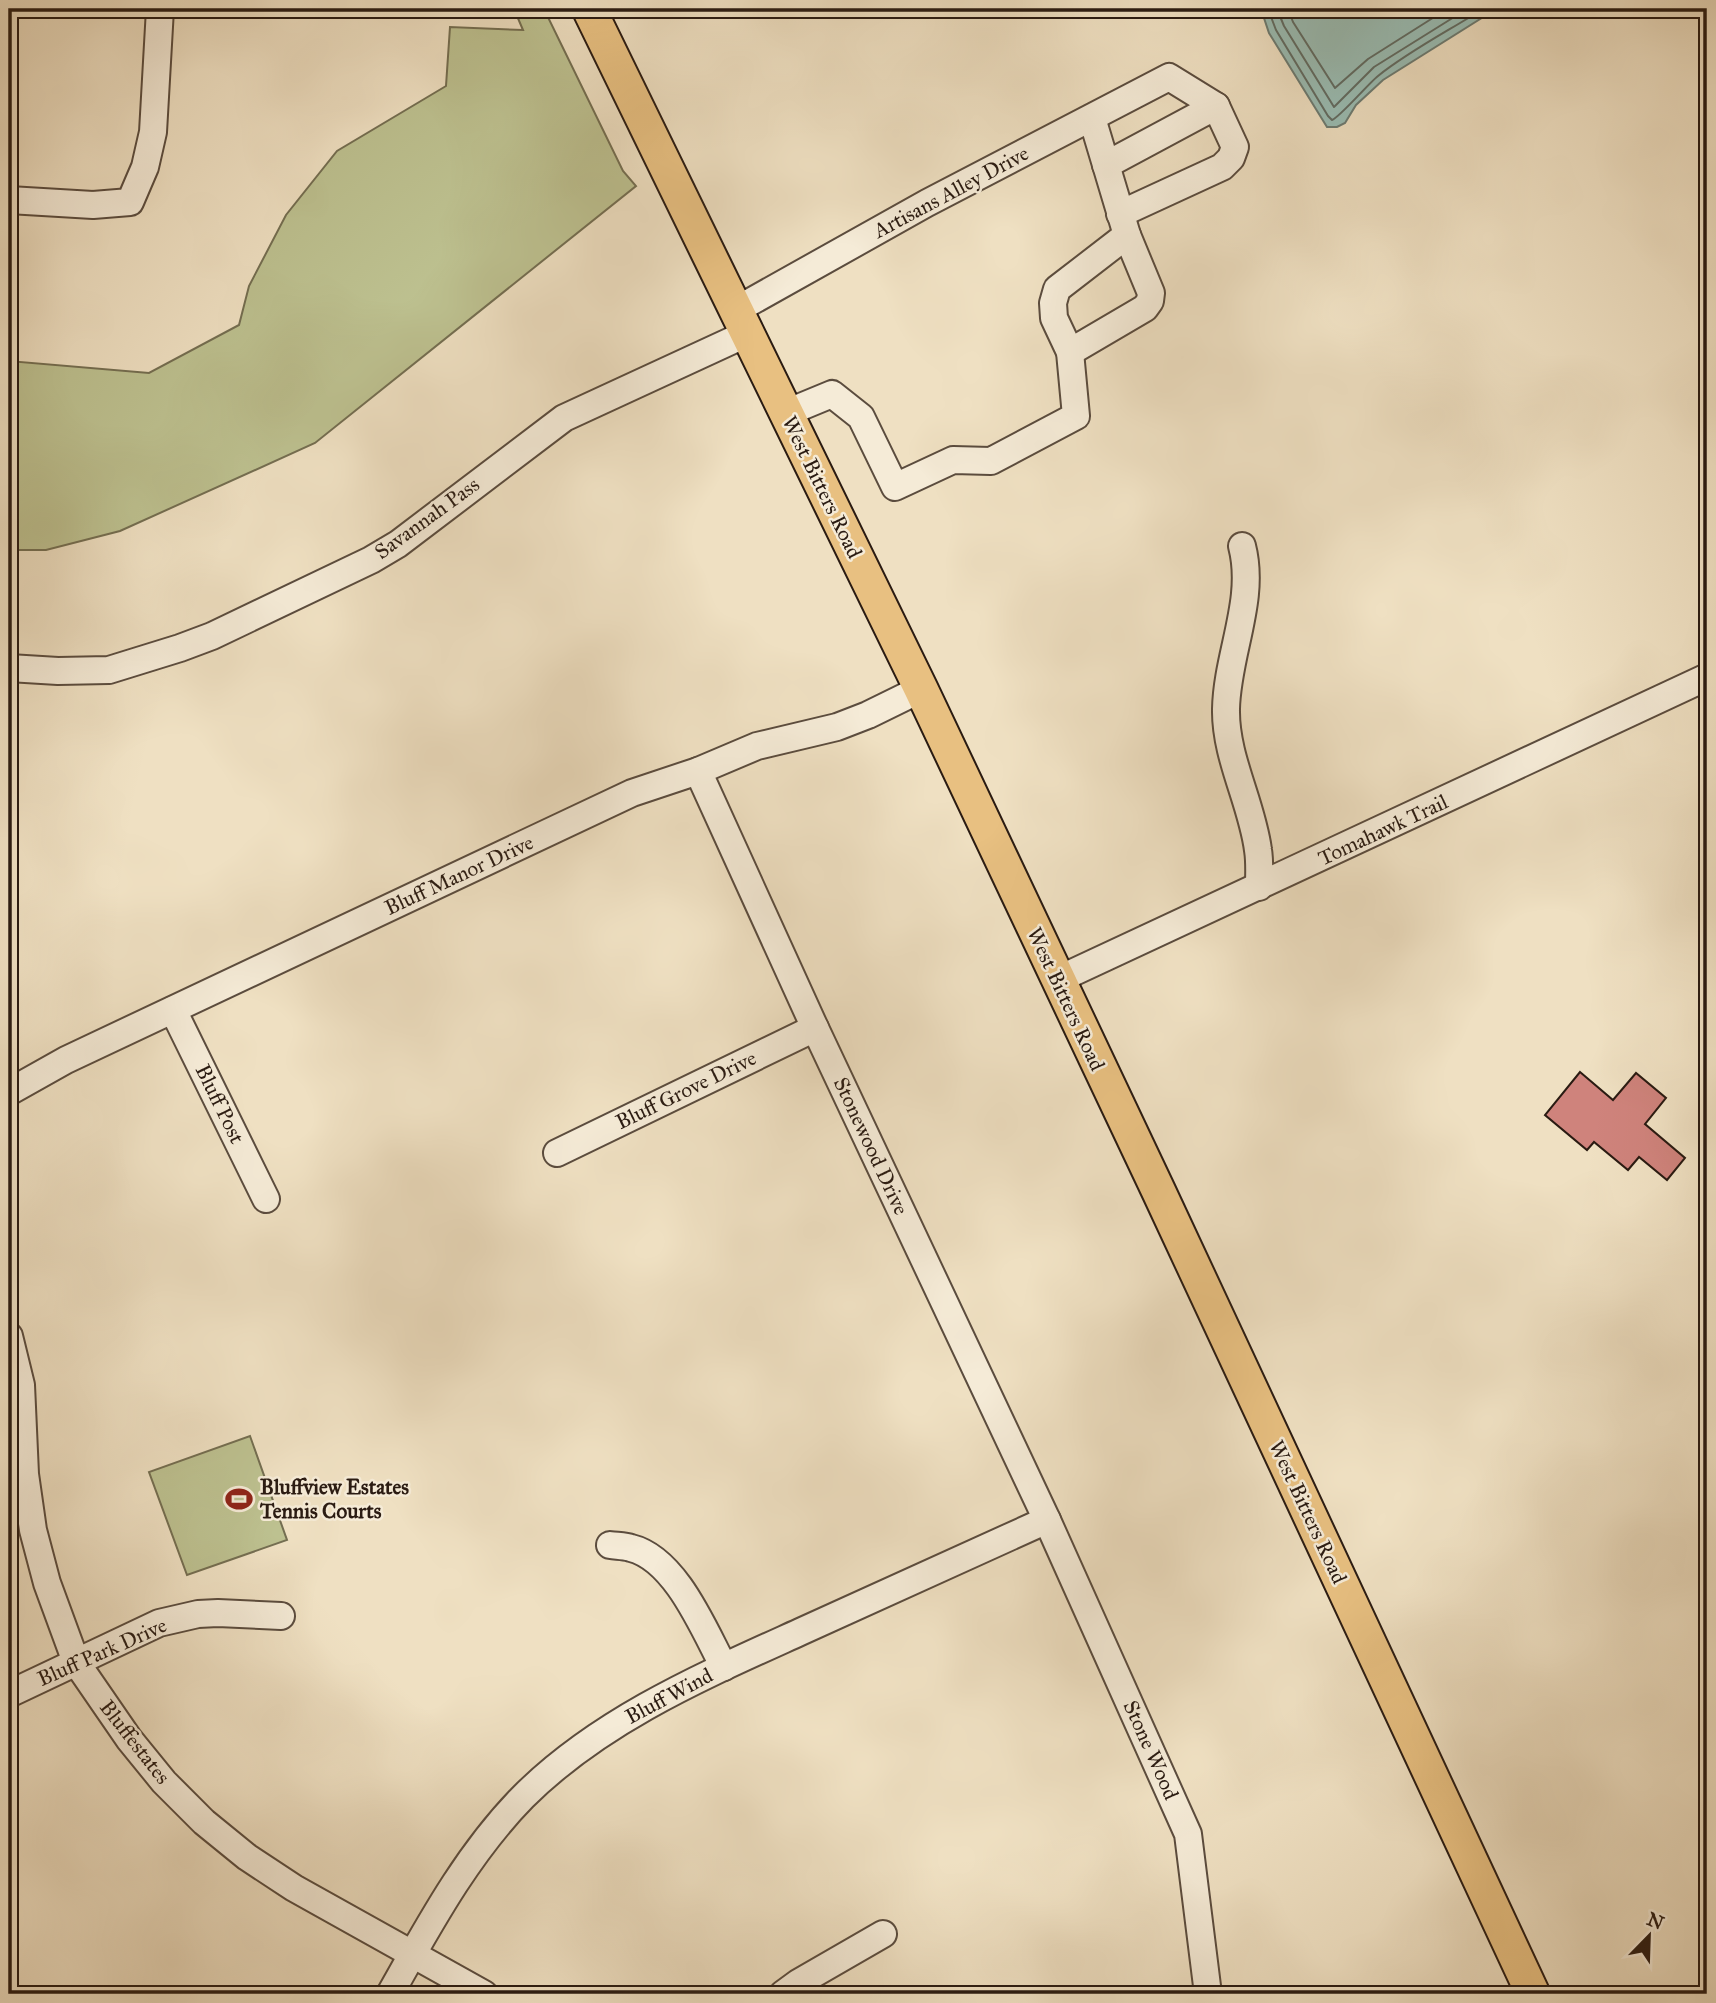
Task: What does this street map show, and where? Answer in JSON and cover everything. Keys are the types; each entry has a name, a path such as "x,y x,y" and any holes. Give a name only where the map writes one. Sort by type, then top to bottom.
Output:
{"main road":[{"name":"West Bitters Road","path":"589,9 921,690 1159,1192 1533,1994"}],"street":[{"path":"9,200 93,205 131,202 145,167 153,132 160,9"},
{"name":"Artisans Alley Drive","path":"741,322 927,203 1169,77 1216,106"},
{"path":"786,414 832,394 861,417 895,487 953,460 991,461 1076,416 1070,352 1054,318 1053,303 1057,289 1124,224 1222,167 1231,158 1235,147 1216,106 1106,165"},
{"path":"1070,352 1145,308 1150,301 1150,292 1124,224 1092,118"},
{"name":"Savannah Pass","path":"9,668 110,670 212,636 371,560 398,544 564,418 741,322"},
{"path":"1242,546 1247,564 1247,582 1244,607 1232,653 1226,726 1258,849 1259,887"},
{"name":"Tomahawk Trail","path":"1057,980 1707,677"},
{"name":"Bluff Manor Drive","path":"9,1092 66,1060 632,793 698,771 757,747 838,727 921,690"},
{"name":"Stonewood Drive","path":"698,771 815,1028 1046,1520"},
{"name":"Bluff Post","path":"173,1010 266,1199"},
{"name":"Bluff Grove Drive","path":"557,1153 815,1028"},
{"name":"Bluffestates","path":"9,1336 22,1385 25,1475 33,1530 47,1583 76,1662 129,1739 164,1782 204,1822 247,1857 294,1888 484,1994"},
{"name":"Bluff Wind","path":"390,1994 458,1878 489,1835 524,1796 563,1761 606,1730 723,1667 1046,1520"},
{"name":"Stone Wood","path":"1046,1520 1188,1834 1208,1994"},
{"path":"610,1545 633,1548 652,1557 665,1570 693,1608 723,1667"},
{"name":"Bluff Park Drive","path":"9,1694 159,1623 198,1614 281,1616"},
{"path":"783,1994 883,1934"}],"green space":[{"path":"514,9 544,9 623,171 636,186 315,443 120,531 46,550 9,550 9,361 149,373 239,325 249,286 286,215 337,151 446,86 450,27 523,30"},
{"path":"250,1436 287,1540 187,1575 149,1472"}],"water":[{"path":"1261,9 1496,9 1383,80 1356,105 1345,123 1337,127 1327,127 1269,33"}],"building":[{"path":"1580,1072 1613,1100 1636,1073 1666,1098 1645,1124 1685,1158 1667,1180 1639,1157 1628,1170 1594,1142 1587,1150 1545,1115"}],"place":[{"name":"Bluffview Estates Tennis Courts","path":"239,1499"}]}
